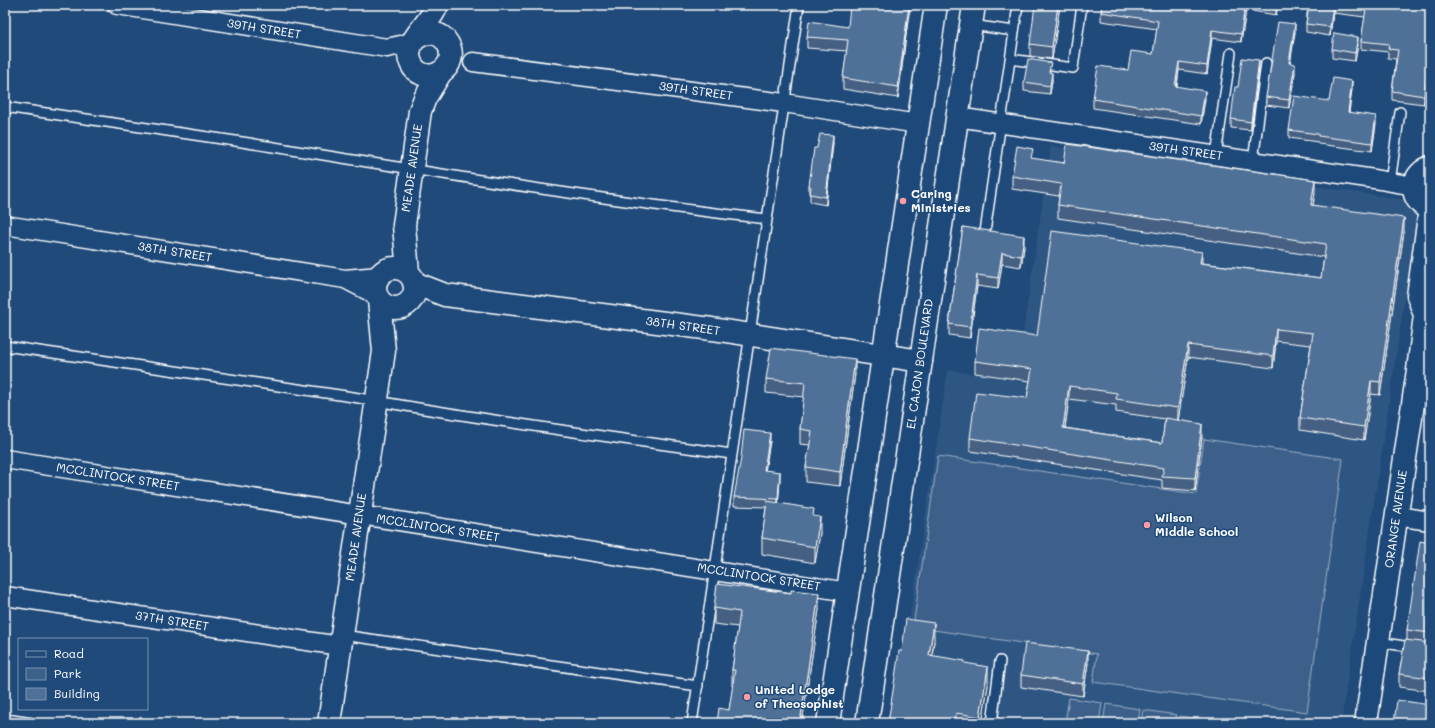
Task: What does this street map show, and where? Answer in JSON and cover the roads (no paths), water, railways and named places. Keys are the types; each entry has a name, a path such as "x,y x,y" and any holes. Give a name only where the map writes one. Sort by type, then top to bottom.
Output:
{"main road":[{"path":"828,723 936,5"},
{"name":"MEADE AVENUE","path":"420,110 412,66 409,60 410,45 430,19 437,6"},
{"name":"MEADE AVENUE","path":"384,351 409,290 404,224 420,110 425,98 446,67 451,55 437,6"},
{"name":"EL CAJON BOULEVARD","path":"867,723 973,15"},
{"path":"415,39 428,33 442,36 447,42"},
{"path":"412,66 416,71 422,74 435,75 442,72"},
{"path":"1430,168 1423,171 1418,176 1414,186 1419,202 1430,209"},
{"name":"ORANGE AVENUE","path":"1366,723 1396,516 1424,371 1427,310 1418,296 1430,209"},
{"name":"MEADE AVENUE","path":"329,723 384,351 379,285 404,224"},
{"path":"390,268 397,268 403,270 409,290 396,308 390,307 384,305 379,285 390,268"},
{"name":"38TH STREET","path":"409,290 750,335 921,360"}],"street":[{"name":"39TH STREET","path":"117,5 387,48 395,47 415,39"},
{"name":"39TH STREET","path":"447,42 462,56 473,62"},
{"name":"39TH STREET","path":"387,48 412,66"},
{"name":"39TH STREET","path":"442,72 473,62 784,103 918,124"},
{"name":"39TH STREET","path":"958,117 1414,186"},
{"name":"38TH STREET","path":"5,225 379,285"},
{"name":"MCCLINTOCK STREET","path":"5,459 848,592"},
{"path":"1396,516 1430,521"},
{"name":"37TH STREET","path":"5,596 341,640"}],"lane":[{"path":"692,723 799,5"},
{"path":"985,232 1018,5"},
{"path":"1010,59 1073,68 1082,5"},
{"path":"973,15 1014,31"},
{"path":"1216,156 1231,53"},
{"path":"1252,161 1266,63"},
{"path":"5,108 240,142 438,174 670,208 767,219"},
{"path":"1390,182 1400,112"},
{"path":"5,346 377,401 567,432 732,454"},
{"path":"341,640 698,686"},
{"path":"1378,642 1430,650"},
{"path":"992,723 1000,661"},
{"path":"5,719 32,723"}],"place":[{"name":"Caring Ministries","path":"903,201"},
{"name":"Wilson Middle School","path":"1147,525"},
{"name":"United Lodge of Theosophist","path":"747,697"}]}
